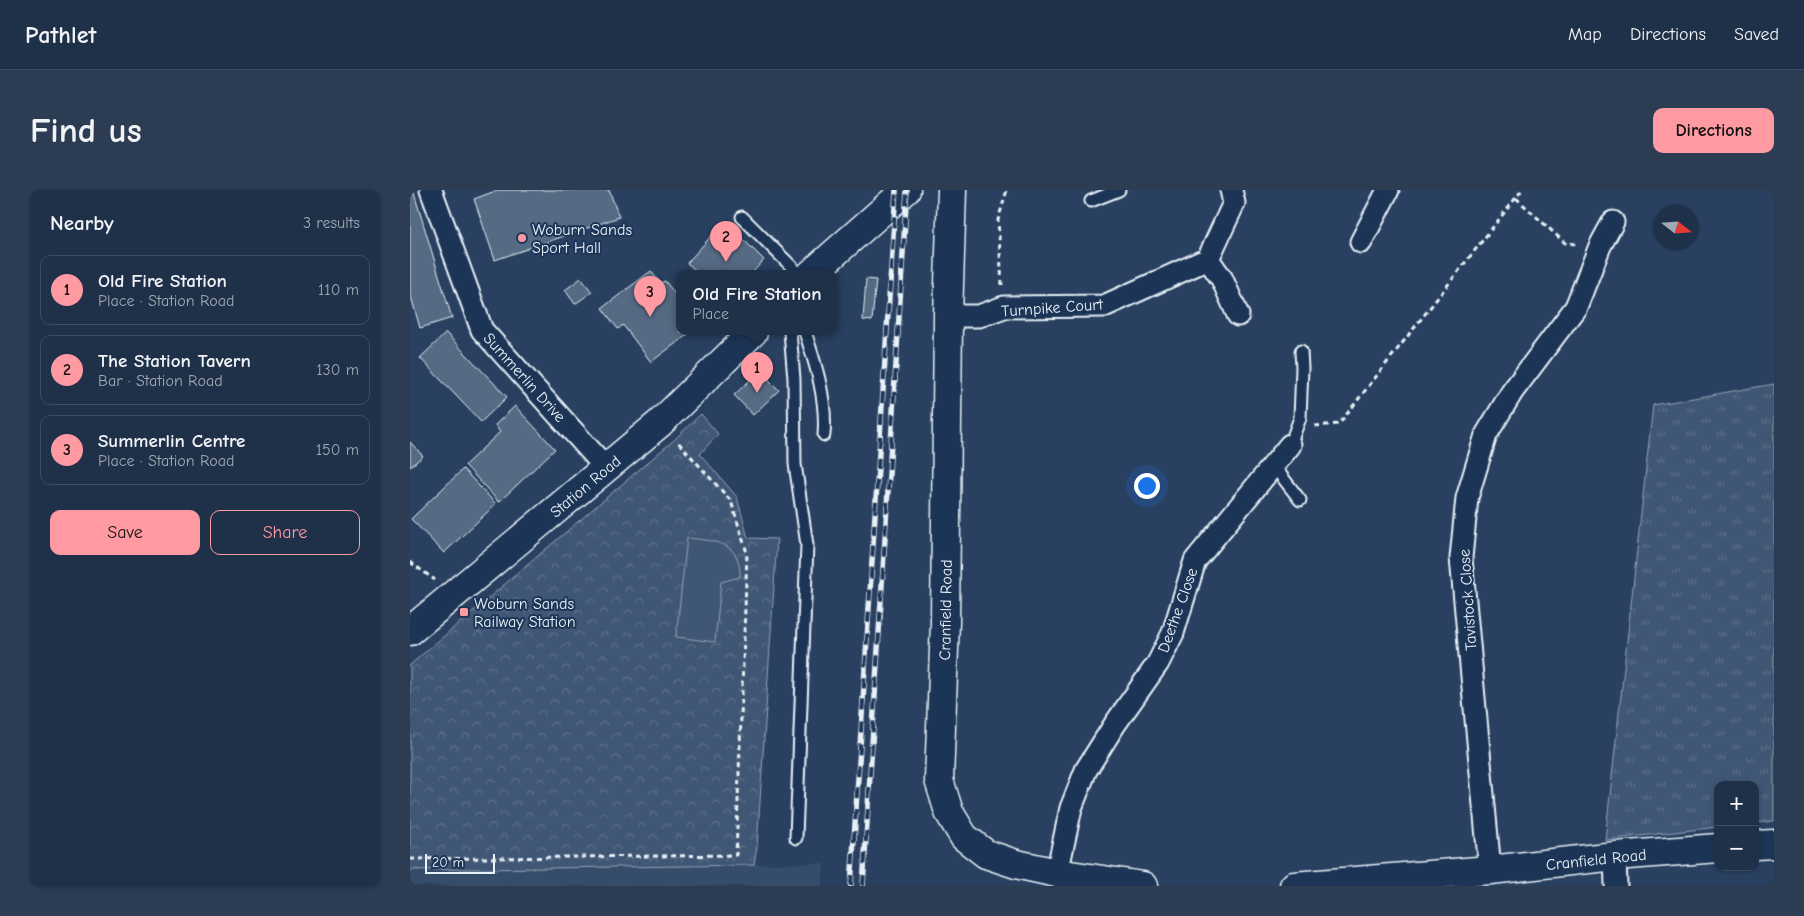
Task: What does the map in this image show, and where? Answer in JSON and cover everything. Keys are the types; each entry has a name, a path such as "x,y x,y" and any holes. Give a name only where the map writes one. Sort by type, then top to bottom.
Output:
{"street":[{"name":"Summerlin Drive","path":"431,190 482,330 606,468"},
{"path":"816,270 906,190"},
{"name":"Cranfield Road","path":"952,190 948,316 946,622 939,780 949,812 964,837 986,854 1016,864 1056,873 1143,886"},
{"path":"1231,190 1234,204 1208,259 1222,279 1238,316"},
{"path":"1361,242 1388,190"},
{"name":"Tavistock Close","path":"1490,870 1461,558 1467,498 1486,435 1512,392 1576,307 1600,246 1613,222"},
{"name":"Turnpike Court","path":"948,316 979,316 1004,307 1104,306 1208,259"},
{"name":"Station Road","path":"410,632 660,423 750,335"},
{"name":"Deethe Close","path":"1056,873 1071,808 1086,770 1115,724 1158,663 1173,633 1195,561 1290,445"},
{"path":"1759,845 1774,844"},
{"name":"Cranfield Road","path":"1294,886 1490,870 1615,856 1714,848"},
{"path":"1615,856 1616,886"}],"lane":[{"path":"1091,201 1119,190"},
{"path":"742,217 795,270"},
{"path":"790,335 794,379 794,464 807,545 796,838"},
{"path":"806,335 816,364 822,393 825,418 824,435"},
{"path":"1290,445 1300,418 1301,351"},
{"path":"1273,465 1300,500"}],"path":[{"path":"1002,190 1007,191 998,220 1004,307"},
{"path":"1290,445 1306,427 1339,424 1522,190"},
{"path":"1516,198 1565,243 1600,246"},
{"path":"410,859 736,855 748,554 731,500 660,423"}],"shaded area":[{"path":"824,863 822,886 410,886 410,870"}],"green space":[{"path":"1774,384 1774,821 1759,823 1759,781 1714,781 1714,827 1605,840 1653,405"},
{"path":"701,414 718,434 700,454 737,497 748,538 777,539 757,847 754,865 410,870 410,665 675,439"},
{"path":"687,538 707,540 724,545 736,556 739,565 740,577 721,582 715,642 676,637"}],"building":[{"path":"410,190 413,190 452,318 420,328 410,293"},
{"name":"Woburn Sands Sport Hall","path":"498,190 609,190 619,217 495,260 474,199"},
{"path":"723,223 739,235 764,260 755,270 695,270 687,263"},
{"path":"651,271 660,283 665,281 676,295 676,335 687,335 651,362 623,325 618,329 602,308"},
{"path":"581,278 592,292 575,304 565,290"},
{"path":"866,279 876,280 872,321 863,320"},
{"path":"446,333 507,397 481,422 420,358"},
{"path":"760,371 779,390 753,415 734,395"},
{"path":"515,406 555,449 499,502 465,465 500,432 495,425"},
{"path":"410,442 423,456 410,467"},
{"path":"463,469 496,504 444,553 411,519"}],"railway":[{"path":"851,886 896,190"},
{"path":"863,886 907,190"}],"place":[{"name":"Woburn Sands Sport Hall","path":"522,238"},
{"name":"The Station Tavern","path":"726,262"},
{"name":"Summerlin Centre","path":"650,317"},
{"name":"Old Fire Station","path":"757,393"},
{"name":"Woburn Sands Railway Station","path":"464,612"}]}
